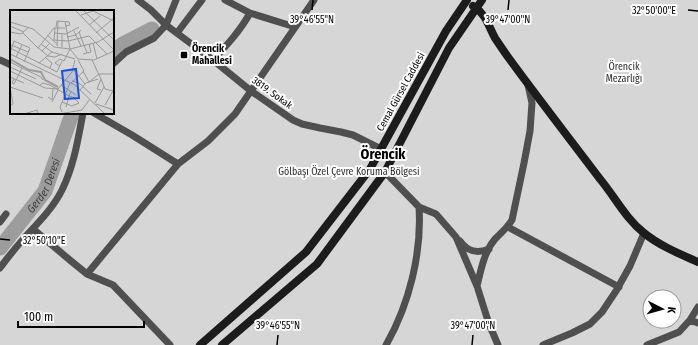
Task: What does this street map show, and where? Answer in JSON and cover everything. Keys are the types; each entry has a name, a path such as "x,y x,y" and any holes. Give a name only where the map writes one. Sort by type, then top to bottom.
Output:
{"street":[{"name":"3819. Sokak","path":"138,0 166,25 251,91 293,120 302,124 341,132 381,149"},
{"path":"114,63 126,52 154,38 166,25 176,0"},
{"path":"177,33 202,0"},
{"path":"225,0 250,13 295,27"},
{"path":"87,274 178,164 208,141 235,114 314,0"},
{"path":"466,0 477,8 486,18 495,38 528,85 636,226 657,243 698,262"},
{"name":"Cemal Gürsel Caddesi","path":"200,345 306,252 370,169 446,31 466,0"},
{"name":"Cemal Gürsel Caddesi","path":"222,345 317,264 385,172 449,48 482,0"},
{"path":"213,60 239,31 250,13"},
{"path":"0,60 10,65"},
{"path":"477,286 485,256 494,240 508,227 512,220 530,131 532,103 528,85"},
{"path":"0,268 33,229 62,191 75,156 83,114"},
{"path":"96,114 178,164"},
{"path":"385,172 419,207 436,214 462,245 473,252 482,252 489,249"},
{"path":"386,345 394,330 410,287 415,265 420,220 419,207"},
{"path":"0,222 6,214"},
{"path":"508,227 619,287"},
{"path":"33,229 87,274 113,285 170,345"},
{"path":"542,345 590,324 602,312 619,287 644,234"},
{"path":"456,237 477,286 489,324 498,345"},
{"path":"647,345 679,332 690,320 698,307"},
{"path":"690,320 698,323"},
{"path":"393,345 394,330"}],"green space":[{"name":"Gölbaşı Özel Çevre Koruma Bölgesi","path":"0,0 698,0 698,345 0,345"}],"waterway":[{"name":"Gerder Deresi","path":"114,50 152,29"},
{"name":"Gerder Deresi","path":"0,248 45,191 72,114"}],"place":[{"name":"Örencik Mahallesi","path":"184,55"}],"district":[{"name":"Örencik","path":"383,154"}],"park label":[{"name":"Örencik Mezarlığı","path":"624,72"}]}
